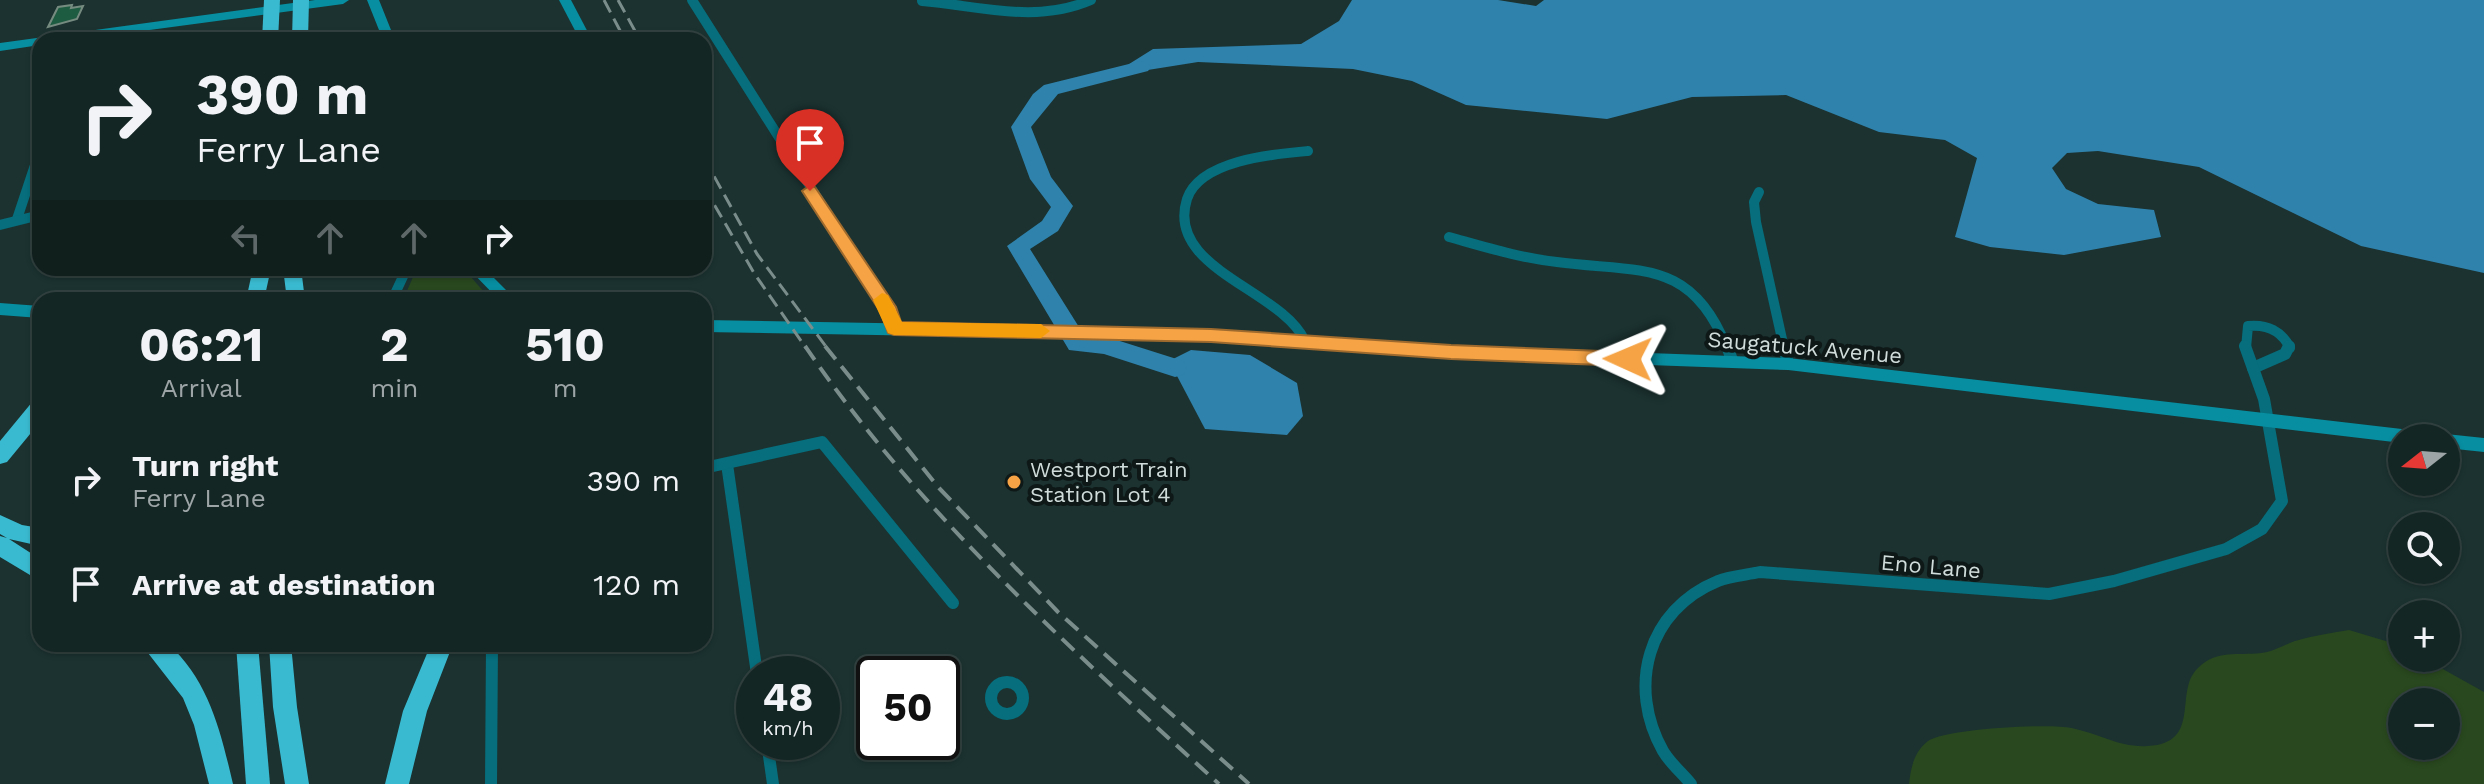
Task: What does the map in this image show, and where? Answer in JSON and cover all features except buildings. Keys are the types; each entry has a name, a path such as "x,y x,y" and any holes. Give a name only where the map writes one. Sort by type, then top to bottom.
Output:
{"highway":[{"path":"270,32 272,0"},
{"path":"300,32 301,0"},
{"path":"0,439 32,401"},
{"path":"0,456 32,417"},
{"path":"0,524 19,534 32,536"},
{"path":"0,545 32,566"},
{"path":"161,652 178,667 196,695 221,784"},
{"path":"248,652 258,784"},
{"path":"281,652 285,707 297,784"},
{"path":"397,784 408,733 439,652"}],"main road":[{"path":"119,32 343,0"},
{"path":"373,0 386,32"},
{"path":"565,0 582,32"},
{"path":"0,47 32,42"},
{"path":"483,276 500,292"},
{"path":"0,309 32,311"},
{"name":"Saugatuck Avenue","path":"712,326 1064,331 1305,341 1569,358 1732,360 2388,434"},
{"path":"2460,442 2484,445"}],"street":[{"path":"692,0 712,32"},
{"path":"922,1 1026,12 1063,10 1091,0"},
{"path":"712,33 889,311 894,329"},
{"path":"1305,341 1304,332 1292,315 1229,280 1208,259 1186,227 1185,207 1191,187 1215,171 1250,160 1308,151"},
{"path":"17,219 32,174"},
{"path":"1759,192 1754,202 1756,222 1788,364"},
{"path":"0,225 32,216"},
{"path":"1449,237 1564,264 1629,266 1665,275 1690,290 1709,307 1732,360"},
{"path":"2253,368 2285,354 2290,348 2285,337 2271,327 2248,326 2243,335 2253,368 2265,407 2265,420"},
{"name":"Eno Lane","path":"1691,784 1657,738 1647,712 1644,687 1648,650 1658,627 1690,593 1720,579 1760,572 2049,594 2114,581 2226,549 2256,534 2281,505 2278,468 2265,420"},
{"path":"712,467 822,442 953,603"},
{"path":"727,464 754,656"},
{"path":"491,784 492,652"},
{"path":"770,760 773,784"}],"green space":[{"path":"414,276 470,276 484,292 406,292"},
{"path":"2349,630 2388,642 2388,672 2448,672 2484,692 2484,784 1909,784 1914,760 1923,745 1954,733 2042,726 2081,730 2128,745 2165,743 2176,736 2181,726 2191,678 2205,662 2228,654 2274,650 2315,636"}],"water":[{"path":"1352,0 1498,0 1536,6 1544,0 2484,0 2484,273 2361,246 2199,167 2098,151 2067,153 2052,168 2066,189 2098,204 2154,210 2161,237 2064,255 1990,247 1955,237 1977,158 1945,140 1879,132 1786,95 1692,97 1607,119 1466,105 1412,81 1353,69 1198,62 1110,76 1153,49 1301,44 1339,21"},
{"path":"1191,350 1250,355 1297,383 1303,416 1287,435 1205,429 1176,374 1173,359"}],"waterway":[{"path":"1141,67 1051,89 1034,106 1021,127 1041,179 1062,206 1050,226 1018,246 1030,271 1077,344 1104,345 1175,368"}],"railway":[{"path":"604,0 621,32"},
{"path":"618,0 636,32"},
{"path":"712,172 757,254 827,348"},
{"path":"712,201 754,273 806,348"},
{"path":"805,346 849,407 947,522 1053,630 1219,784"},
{"path":"825,346 939,488 1058,612 1249,784"}],"slow traffic":[{"path":"882,300 894,320 894,329 1041,331"}],"place":[{"name":"Westport Train Station Lot 4","path":"1014,482"}],"route":[{"path":"810,191 889,311 894,320 894,329 1211,335 1451,352 1628,359"}]}
